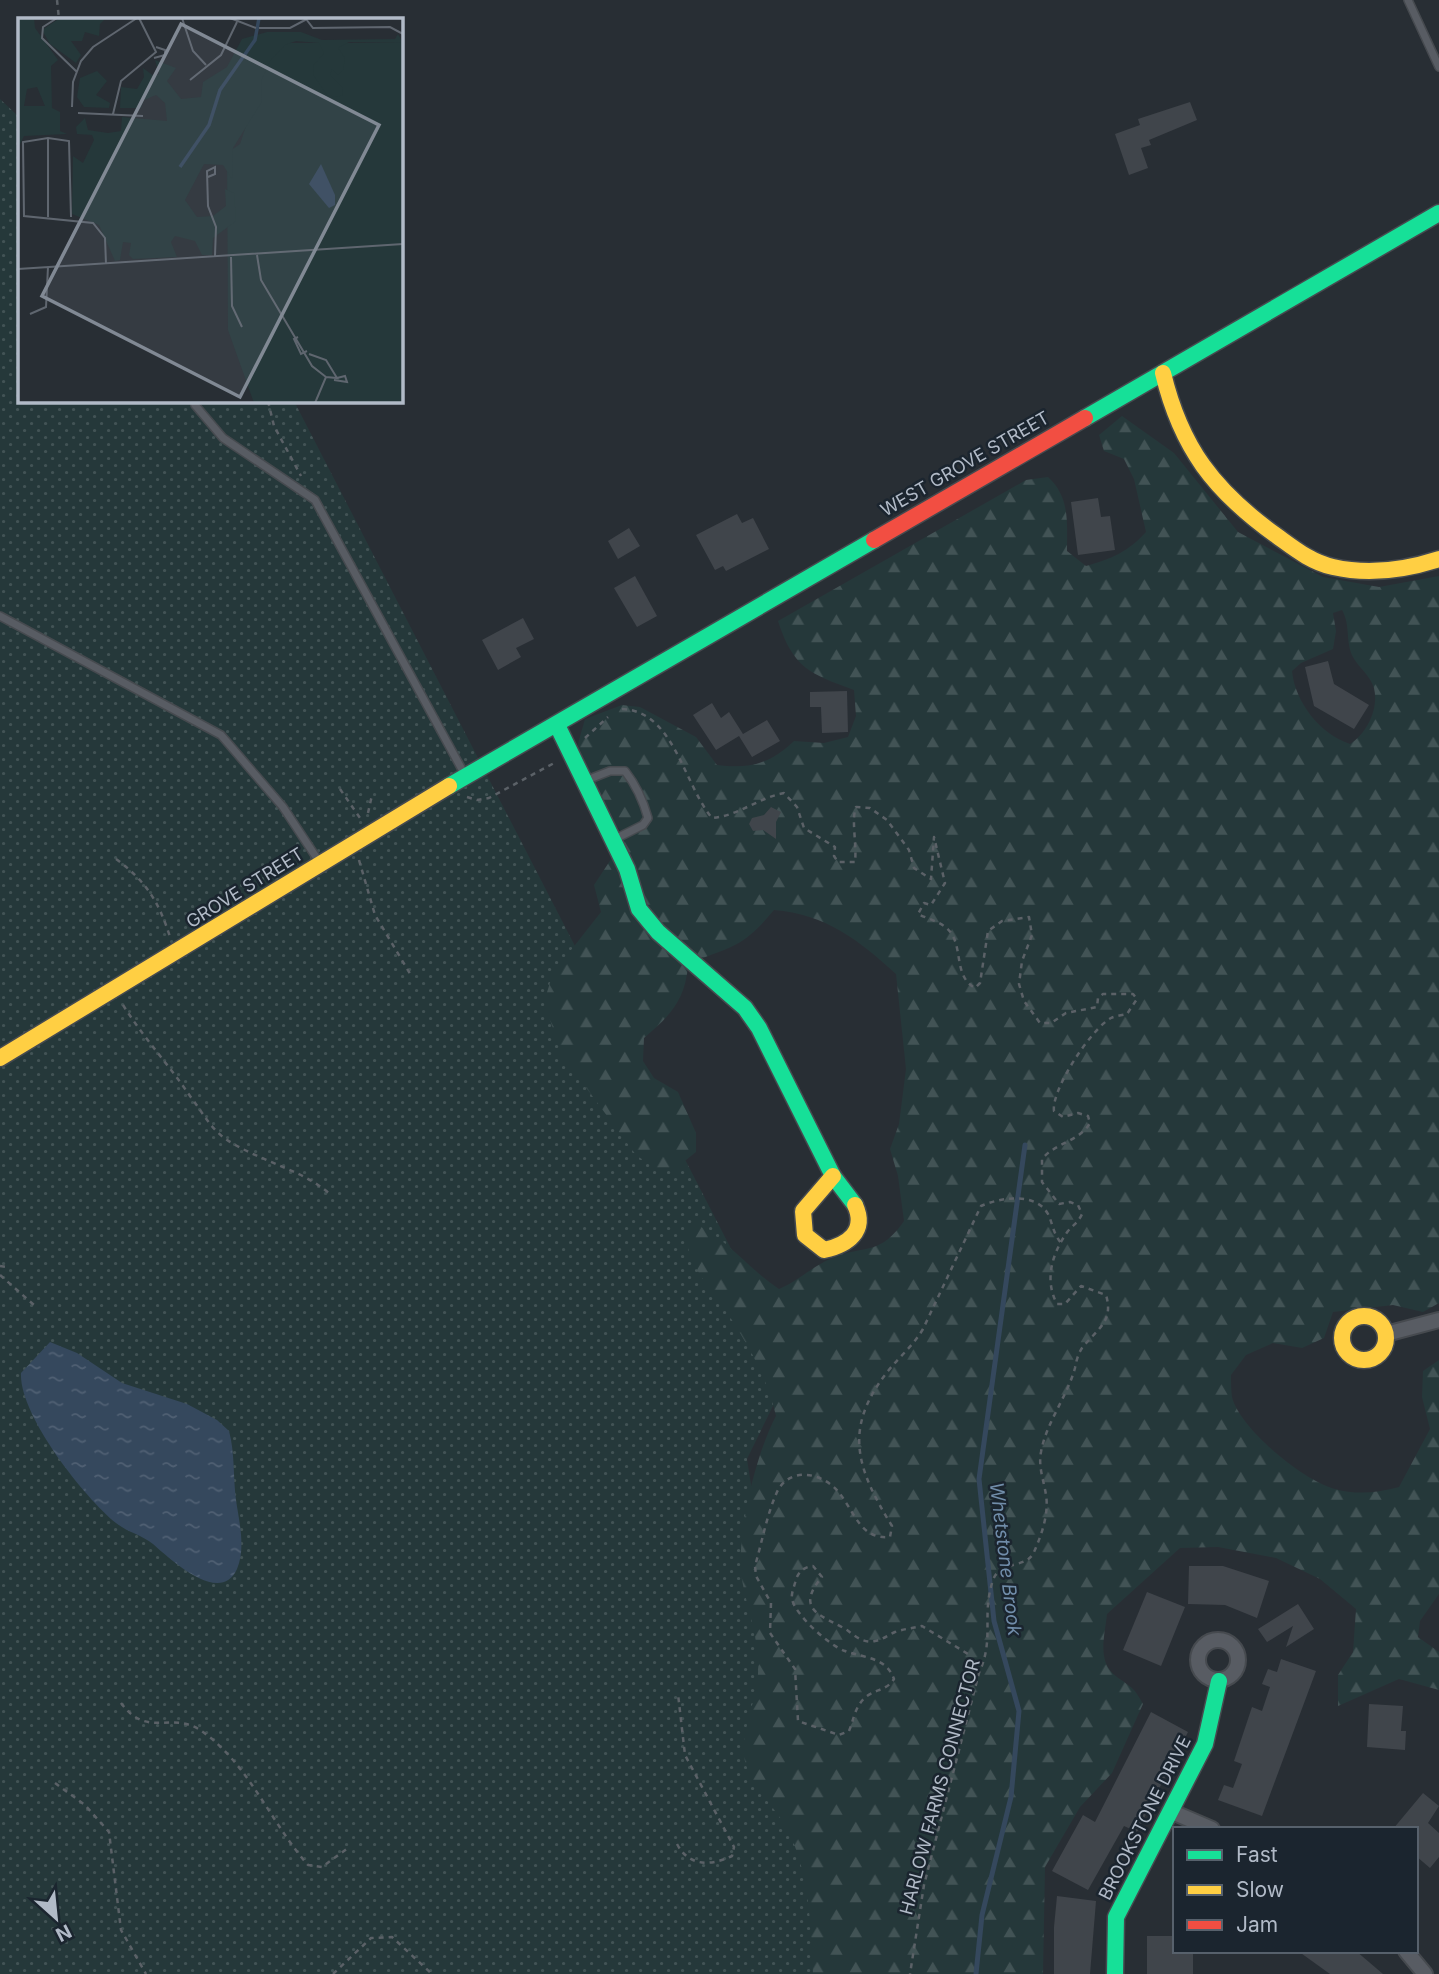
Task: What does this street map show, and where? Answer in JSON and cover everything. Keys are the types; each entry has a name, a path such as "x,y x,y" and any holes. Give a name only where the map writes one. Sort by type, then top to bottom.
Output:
{"main road":[{"name":"WEST GROVE STREET","path":"512,751 1439,213"},
{"path":"1163,373 1171,413 1196,461 1248,517 1316,562 1370,569 1419,566 1439,559"},
{"path":"556,725 627,869 639,909 658,932 745,1008 759,1028 833,1176 849,1193 860,1220 855,1236 844,1246 824,1250 805,1235 803,1210 833,1176"},
{"name":"GROVE STREET","path":"0,1059 176,954 363,836 512,751"},
{"name":"BROOKSTONE DRIVE","path":"1115,1974 1116,1917 1205,1744 1219,1681"}],"street":[{"path":"1386,1335 1439,1320"},
{"path":"1170,1811 1207,1827"},
{"path":"1408,1953 1425,1974"}],"lane":[{"path":"1408,0 1439,67"},
{"path":"195,405 222,438 315,500 466,776"},
{"path":"0,616 221,735 283,807 321,864"},
{"path":"583,782 610,771 625,771 635,783 648,818 643,825 612,840"}],"path":[{"path":"57,0 59,18"},
{"path":"268,402 274,426 302,477"},
{"name":"HARLOW FARMS CONNECTOR","path":"617,709 636,710 659,723 699,803 712,818 730,816 769,796 783,793 797,807 804,828 835,847 834,856 838,862 855,862 857,832 852,816 856,807 870,808 887,820 905,843 914,868 930,879 934,837 945,883 931,905 924,903 918,914 946,927 958,953 961,975 969,985 975,988 980,983 988,931 993,925 1029,917 1032,935 1022,961 1018,984 1028,1009 1040,1023 1051,1023 1066,1013 1097,1007 1098,998 1103,994 1133,994 1137,999 1127,1014 1111,1018 1091,1038 1070,1067 1053,1101 1054,1111 1063,1117 1088,1116 1090,1123 1084,1133 1052,1147 1042,1159 1042,1182 1059,1204 1070,1202 1078,1205 1082,1214 1062,1244 1050,1269 1050,1291 1057,1304 1065,1304 1081,1286 1106,1295 1109,1314 1105,1323 1080,1350 1069,1387 1040,1453 1047,1496 1045,1520 1033,1555 1028,1561 1006,1566 995,1575 986,1603 989,1651 979,1673 924,1885 910,1974"},
{"path":"466,776 465,796 477,800 489,797 546,769 569,752 612,711"},
{"path":"340,789 360,819 363,836 359,859 375,915 412,976"},
{"path":"116,859 141,878 153,893 162,909 176,954"},
{"path":"114,990 209,1126 230,1142 276,1166 313,1179 331,1195"},
{"path":"979,1673 968,1654 922,1626 895,1632 874,1642 855,1638 848,1631 817,1616 812,1607 813,1587 821,1577 813,1566 806,1567 797,1575 793,1590 792,1599 797,1609 818,1633 834,1646 873,1658 891,1670 894,1679 888,1688 869,1695 861,1702 849,1731 839,1735 798,1721 795,1669 770,1633 771,1603 755,1576 755,1566 778,1490 794,1475 803,1473 823,1480 840,1493 862,1528 881,1538 890,1537 892,1526 875,1499 859,1458 857,1447 862,1416 889,1370 917,1339 981,1206 1000,1198 1029,1201 1044,1209 1050,1217 1054,1235 1062,1244"},
{"path":"0,1266 7,1267"},
{"path":"0,1275 34,1305"},
{"path":"677,1844 683,1855 704,1863 717,1863 732,1856 734,1847 685,1755 678,1694"},
{"path":"121,1703 131,1716 142,1723 180,1723 202,1731 217,1744 243,1774 307,1865 321,1867 348,1848"},
{"path":"55,1783 85,1805 109,1832 121,1930 146,1974"},
{"path":"333,1974 370,1938 392,1937 432,1974"}],"green space":[{"path":"0,99 18,116 18,402 295,402 792,1367 747,1459 827,1974 0,1974"},
{"path":"1122,416 1174,453 1238,532 1323,577 1379,587 1439,576 1439,1303 1423,1312 1393,1305 1333,1312 1324,1338 1302,1348 1273,1343 1246,1355 1231,1375 1232,1397 1237,1410 1260,1438 1291,1465 1335,1489 1351,1492 1383,1491 1399,1487 1430,1429 1422,1397 1423,1371 1439,1360 1439,1594 1420,1621 1418,1637 1439,1652 1439,1690 1399,1679 1338,1706 1338,1675 1353,1652 1356,1609 1320,1579 1276,1558 1218,1547 1180,1548 1107,1614 1103,1648 1106,1664 1110,1671 1135,1691 1143,1704 1112,1773 1080,1807 1045,1867 1043,1974 813,1974 808,1905 798,1855 787,1828 752,1779 743,1748 758,1674 755,1638 742,1580 744,1519 761,1451 776,1416 751,1352 695,1266 687,1243 687,1231 698,1225 730,1247 779,1289 825,1261 879,1245 904,1221 898,1176 890,1149 899,1124 906,1069 896,974 855,940 825,923 774,910 741,942 688,966 680,998 644,1038 643,1061 654,1078 678,1092 696,1133 696,1152 676,1168 659,1171 636,1155 562,1055 544,1002 553,973 601,912 594,885 627,835 599,807 580,781 576,768 578,746 585,719 622,705 640,707 696,737 717,765 759,763 776,755 794,741 824,743 848,737 856,716 854,690 805,667 790,649 778,621 1026,480 1048,477 1060,493 1066,511 1067,551 1086,566 1119,554 1146,532 1134,479 1124,459 1104,451 1099,435","holes":["1342,610 1349,646 1355,661 1372,683 1375,696 1370,720 1362,734 1350,744 1329,733 1311,715 1298,694 1292,671 1301,663 1333,649 1336,631 1333,613"]}],"water":[{"path":"50,1342 77,1353 122,1383 187,1404 217,1420 229,1431 241,1552 237,1569 229,1579 219,1583 194,1576 149,1541 116,1523 71,1475 42,1432 23,1390 21,1373"}],"building":[{"path":"1190,102 1197,120 1149,140 1151,145 1141,148 1148,168 1129,175 1115,134 1140,125 1138,119"},
{"path":"1098,498 1101,517 1110,516 1115,550 1078,555 1071,502"},
{"path":"737,514 742,523 753,518 769,549 726,571 723,566 715,570 696,535"},
{"path":"629,528 640,546 618,559 608,541"},
{"path":"635,576 657,616 637,627 614,588"},
{"path":"523,618 534,639 516,648 521,657 498,670 482,640"},
{"path":"1328,661 1334,684 1369,705 1354,729 1314,706 1305,667"},
{"path":"847,691 848,732 822,733 821,707 810,707 810,692"},
{"path":"712,703 721,718 729,712 743,734 767,720 780,741 752,757 739,736 716,750 693,715"},
{"path":"771,807 781,812 776,822 776,839 763,830 753,831 749,824 752,818 764,815"},
{"path":"1189,1566 1223,1566 1269,1581 1257,1618 1225,1605 1188,1604"},
{"path":"1147,1592 1185,1607 1161,1666 1123,1650"},
{"path":"1298,1604 1314,1629 1286,1647 1293,1626 1267,1642 1258,1629"},
{"path":"1281,1659 1316,1671 1262,1816 1218,1800 1224,1785 1233,1788 1242,1764 1234,1761 1252,1707 1262,1711 1270,1687 1262,1684 1268,1669 1277,1672"},
{"path":"1369,1704 1403,1706 1401,1731 1406,1731 1405,1750 1367,1747"},
{"path":"1151,1712 1188,1732 1137,1832 1124,1826 1088,1890 1052,1871 1083,1815 1095,1822"},
{"path":"1423,1793 1439,1806 1428,1823 1439,1833 1439,1857 1430,1868 1418,1858 1418,1827 1395,1827"},
{"path":"1057,1896 1096,1901 1090,1974 1054,1974"},
{"path":"1147,1936 1173,1936 1173,1953 1193,1953 1193,1974 1147,1974"},
{"path":"1301,1953 1358,1953 1383,1974 1330,1974"}],"waterway":[{"name":"Whetstone Brook","path":"976,1974 982,1915 1011,1797 1019,1711 994,1621 979,1479 1025,1145"}],"traffic: fast":[{"path":"1085,418 1439,213"},
{"path":"449,786 874,540"},
{"path":"557,725 627,869 639,909 658,932 745,1008 759,1028 833,1176 855,1205"},
{"path":"1115,1974 1116,1917 1205,1744 1219,1681"}],"traffic: slow":[{"path":"1163,373 1180,424 1203,466 1235,502 1297,550 1325,565 1360,571 1400,568 1439,559"},
{"path":"0,1058 449,786"},
{"path":"833,1176 803,1211 805,1235 824,1250 841,1245 857,1229 859,1222 855,1205"},
{"path":"1364,1316 1373,1317 1380,1322 1385,1329 1386,1338 1385,1347 1380,1354 1373,1359 1364,1360 1355,1359 1348,1354 1343,1347 1342,1338 1343,1329 1348,1322 1355,1317 1364,1316"}],"traffic: jam":[{"path":"874,540 1085,418"}]}
